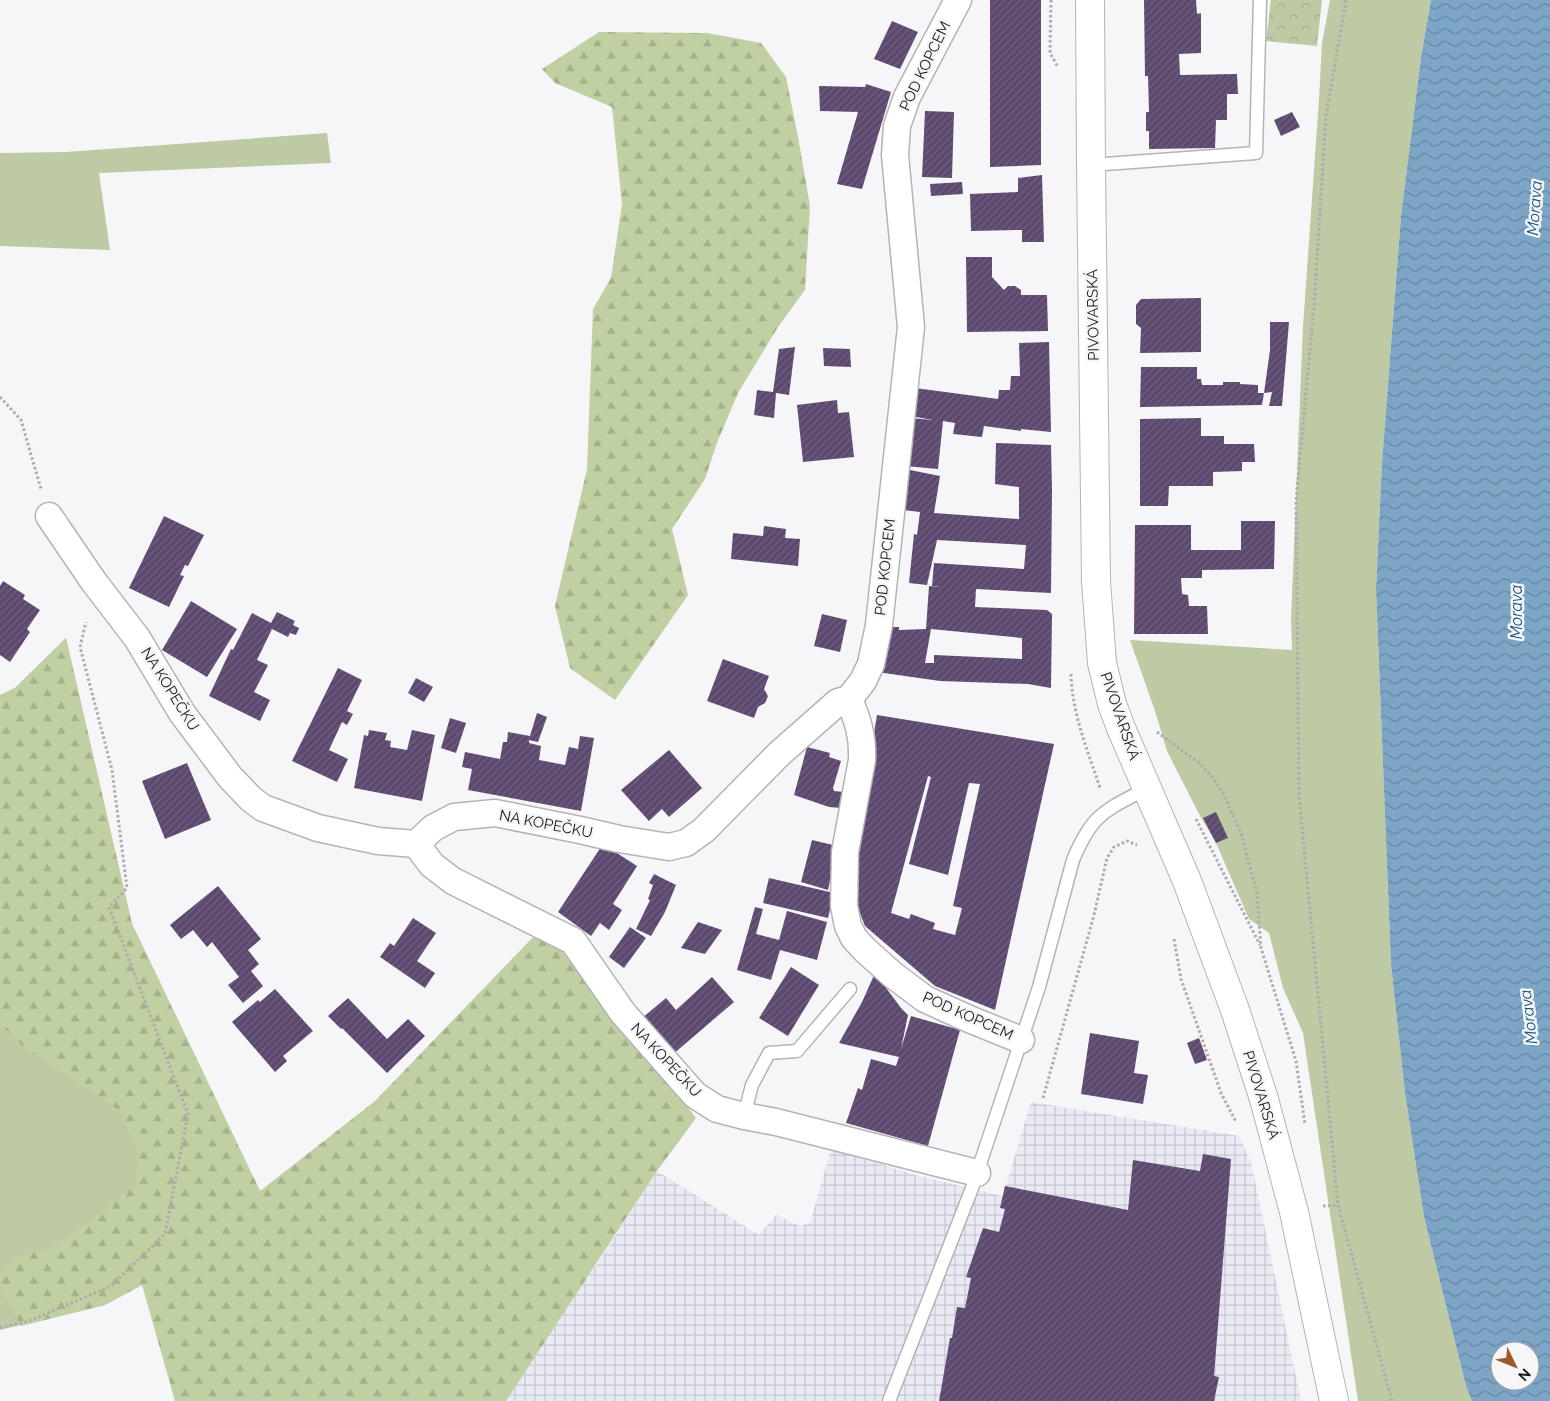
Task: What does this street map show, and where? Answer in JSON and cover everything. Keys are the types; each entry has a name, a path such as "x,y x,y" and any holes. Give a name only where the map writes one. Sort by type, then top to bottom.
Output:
{"main road":[{"name":"PIVOVARSKÁ","path":"1090,0 1096,581 1102,663 1112,704 1146,789 1187,881 1264,1099 1306,1209 1334,1401"}],"street":[{"name":"POD KOPCEM","path":"958,0 907,97 897,126 895,155 911,327 879,626 871,664 863,681 849,699 860,726 863,745 862,760 845,852 844,906 848,926 854,938 893,975 924,999 1022,1040"},
{"name":"NA KOPEČKU","path":"49,516 94,582 137,638 182,713 230,777 251,799 263,808 318,828 378,841 416,844 433,828 454,817 495,813 619,840 670,846 686,843 704,830 779,754 838,702 849,699"},
{"name":"NA KOPEČKU","path":"416,844 432,865 453,881 573,941 623,1013 695,1095 717,1109 977,1173"}],"lane":[{"path":"1091,165 1256,153 1260,0"},
{"path":"889,1401 977,1173 1038,988 1073,860 1097,818 1146,789"},
{"path":"744,1116 752,1085 769,1054 797,1051 850,988"}],"path":[{"path":"1346,0 1326,117 1314,306 1296,501 1299,794 1338,1205 1392,1401"},
{"path":"0,397 21,420 49,516"},
{"path":"0,1328 29,1321 111,1286 165,1234 188,1114 110,907 127,888 112,770 80,647 94,582"},
{"path":"1156,738 1152,729 1198,762 1223,792 1241,833 1255,885 1261,948"},
{"path":"1195,816 1261,948 1296,1061 1305,1128"},
{"path":"1043,1098 1094,914 1107,858 1114,847 1127,841 1142,849"},
{"path":"1172,933 1184,988 1221,1093 1240,1129"},
{"path":"1306,1209 1338,1205"}],"shaded area":[{"path":"1031,1102 1239,1136 1251,1162 1301,1401 506,1401 657,1171 759,1235 776,1215 800,1226 810,1223 831,1149 919,1176 1003,1196"}],"green space":[{"path":"1271,0 1322,0 1317,46 1266,41"},
{"path":"1330,0 1431,0 1421,57 1401,216 1382,462 1376,589 1391,965 1405,1093 1424,1217 1466,1386 1472,1401 1358,1401 1303,1033 1283,988 1269,933 1249,919 1216,843 1167,751 1130,640 1292,650 1291,619 1303,327 1322,43"},
{"path":"599,32 707,33 761,43 786,77 810,206 805,290 778,327 738,393 717,443 705,479 672,529 688,595 615,700 570,668 555,606 587,469 593,309 611,278 622,204 612,107 555,83 542,69"},
{"path":"327,133 331,163 99,173 110,250 0,246 0,153 66,152"},
{"path":"66,638 132,924 260,1191 142,1285 105,1305 0,1330 0,695 15,688"},
{"path":"66,638 132,924 260,1191 375,1101 536,934 566,947 696,1118 657,1171 506,1401 175,1401 142,1285 105,1305 21,1326 0,1288 0,1273 16,1257 51,1248 105,1210 136,1184 137,1150 120,1111 26,1049 0,1024 0,695 15,688"}],"water":[{"name":"Morava","path":"1431,0 1550,0 1550,1401 1472,1401 1466,1386 1424,1217 1405,1093 1391,965 1376,589 1382,462 1401,216 1421,57"}],"building":[{"path":"990,0 1041,0 1041,165 990,167"},
{"path":"1144,0 1196,0 1197,14 1201,13 1201,53 1179,54 1180,75 1237,74 1238,94 1227,94 1227,120 1216,120 1215,148 1149,149 1149,131 1146,131 1146,112 1149,112 1148,76 1145,76"},
{"path":"892,21 918,32 900,69 874,59"},
{"path":"866,84 891,92 862,189 837,184 858,112 820,111 819,86 865,87"},
{"path":"925,111 954,112 952,178 922,177"},
{"path":"1292,112 1300,127 1281,136 1274,120"},
{"path":"1042,175 1044,242 1022,242 1022,230 971,231 970,194 1018,192 1018,178"},
{"path":"962,182 963,194 931,196 930,184"},
{"path":"966,257 992,257 992,277 1004,290 1008,286 1015,286 1021,290 1021,295 1047,295 1048,331 967,332"},
{"path":"1201,298 1201,352 1140,353 1141,328 1136,324 1136,305 1141,299"},
{"path":"1270,322 1289,322 1282,406 1269,406 1272,392 1264,393 1270,350"},
{"path":"1049,342 1051,432 1021,429 1021,431 984,426 982,437 953,434 955,423 943,421 938,469 905,466 910,418 933,420 910,416 915,388 998,399 999,390 1010,390 1011,376 1020,376 1019,343"},
{"path":"795,347 789,395 776,393 774,418 754,415 757,390 773,392 779,349"},
{"path":"823,348 850,349 851,367 824,366"},
{"path":"1141,367 1197,367 1197,379 1201,379 1202,385 1223,385 1223,382 1240,382 1240,384 1258,385 1258,393 1264,393 1262,405 1140,407"},
{"path":"837,400 838,413 849,412 854,457 803,462 797,405"},
{"path":"1201,418 1201,436 1224,436 1224,444 1254,444 1255,462 1242,462 1242,471 1213,472 1213,486 1169,486 1168,506 1140,506 1140,419"},
{"path":"996,443 1051,445 1051,593 976,589 975,607 1047,610 1052,614 1051,688 1028,684 940,681 877,672 888,627 899,627 899,630 926,629 929,586 941,587 932,586 934,563 1024,569 1026,545 937,540 927,585 909,583 914,534 917,535 920,512 903,510 910,470 940,476 934,513 1019,519 1019,487 995,484","holes":["931,629 1022,638 1022,659 934,655 934,663 925,663"]},
{"path":"164,516 204,535 188,566 185,565 180,575 184,576 169,607 129,588"},
{"path":"1241,521 1275,521 1274,569 1202,570 1202,578 1181,578 1182,594 1188,595 1189,606 1207,606 1208,634 1134,634 1135,525 1191,525 1191,550 1241,550"},
{"path":"764,526 786,529 785,538 800,539 798,566 731,559 733,533 763,536"},
{"path":"3,581 25,595 23,599 40,610 27,629 30,632 10,662 0,655 0,586"},
{"path":"191,601 237,629 207,677 162,650"},
{"path":"277,612 295,621 293,625 299,628 296,635 290,633 288,637 272,629 257,660 268,665 254,692 270,700 260,721 209,696 231,649 233,650 252,613 271,623"},
{"path":"822,614 847,620 840,652 814,646"},
{"path":"723,659 769,676 764,689 768,696 765,703 758,707 754,718 707,701"},
{"path":"338,668 362,680 347,711 353,714 347,725 342,722 329,750 348,759 337,782 292,761"},
{"path":"416,678 433,687 424,702 408,693"},
{"path":"537,713 547,717 538,742 529,740 529,743 541,746 539,760 565,765 569,747 578,749 580,736 594,738 581,811 468,790 472,769 462,767 465,752 500,759 503,742 507,742 508,732 530,736"},
{"path":"877,715 1054,744 995,1010 935,986 865,926 856,903 855,849","holes":["928,776 931,777 909,864 948,875 969,783 980,784 953,906 962,908 955,935 933,929 935,923 911,914 909,919 891,913"]},
{"path":"450,718 466,723 456,753 441,748"},
{"path":"369,730 387,733 385,740 391,741 390,747 407,750 412,730 435,735 422,801 354,788 364,735 368,736"},
{"path":"807,747 830,753 829,757 841,761 833,788 834,791 844,792 841,808 829,807 794,795"},
{"path":"669,750 702,788 669,817 662,809 649,821 621,790"},
{"path":"187,763 211,820 165,839 142,781"},
{"path":"1216,812 1228,838 1216,843 1203,818"},
{"path":"812,840 837,846 828,890 801,882"},
{"path":"603,844 637,866 613,904 622,910 609,930 600,923 591,936 558,912"},
{"path":"654,874 676,885 665,912 651,936 636,929 650,900 648,899 653,885 649,883"},
{"path":"769,878 834,893 828,918 763,903"},
{"path":"218,886 261,939 248,950 259,964 251,971 263,986 243,1003 228,985 239,977 212,942 207,947 193,930 181,939 170,925"},
{"path":"755,907 763,909 756,934 779,940 787,911 827,922 817,960 780,950 771,980 737,970"},
{"path":"413,918 436,933 417,961 435,973 425,988 380,957 390,943 394,946"},
{"path":"698,922 722,930 705,954 681,948"},
{"path":"630,927 646,938 624,968 609,957"},
{"path":"791,967 819,985 788,1036 759,1018"},
{"path":"875,973 908,1015 901,1049 911,1016 960,1030 928,1146 846,1123 858,1088 862,1090 871,1059 896,1066 899,1057 839,1043 862,1002"},
{"path":"712,977 734,1002 672,1055 641,1019 666,998 676,1010"},
{"path":"275,989 313,1031 283,1056 287,1061 275,1072 232,1022 258,1000 260,1002"},
{"path":"348,998 387,1039 408,1019 425,1036 387,1073 328,1016"},
{"path":"1090,1033 1139,1041 1134,1073 1148,1075 1143,1104 1081,1094"},
{"path":"1199,1038 1207,1060 1195,1064 1187,1043"},
{"path":"1203,1154 1231,1159 1214,1376 1219,1377 1214,1401 939,1401 957,1307 965,1308 971,1278 966,1277 983,1228 999,1232 1005,1209 1000,1208 1005,1186 1128,1210 1133,1160 1200,1171"}]}
